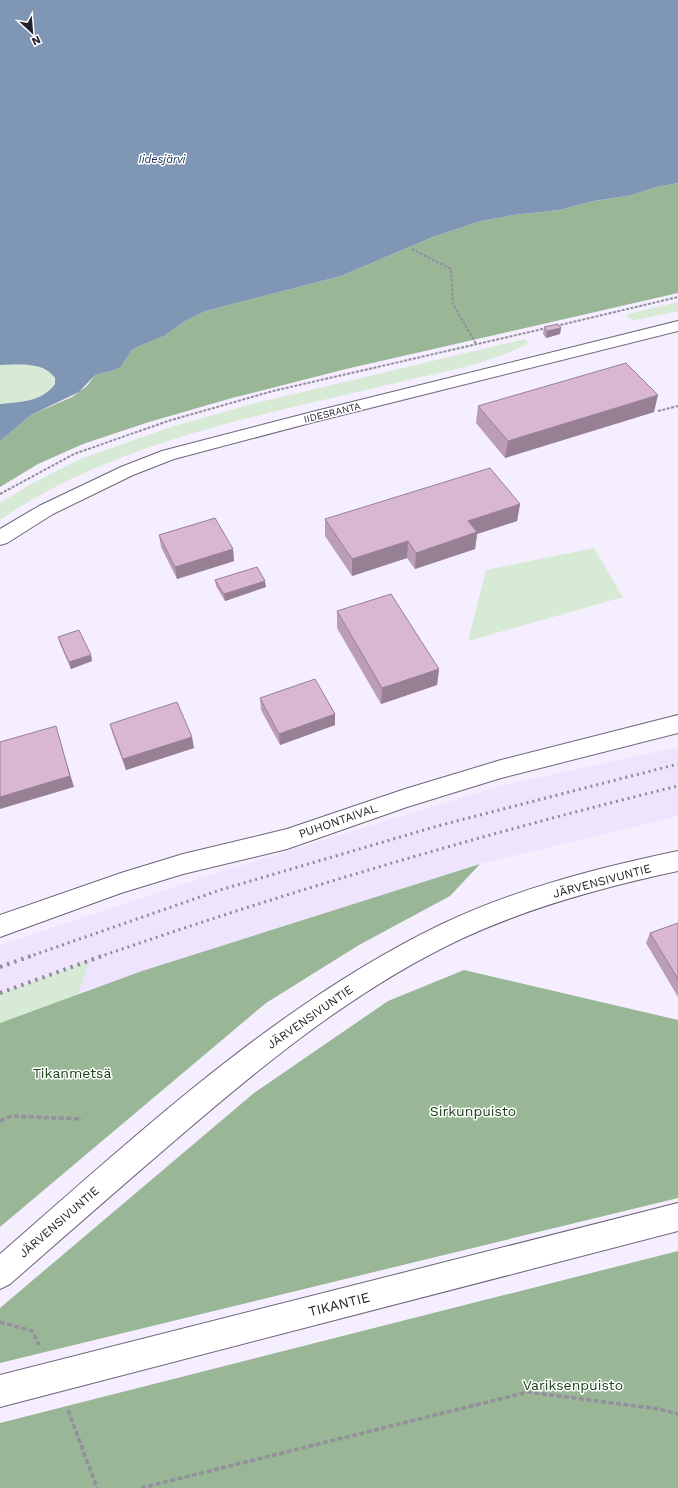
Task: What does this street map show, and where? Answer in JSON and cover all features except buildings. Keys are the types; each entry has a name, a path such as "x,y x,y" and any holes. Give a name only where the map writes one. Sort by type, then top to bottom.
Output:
{"street":[{"name":"IIDESRANTA","path":"0,538 46,510 128,471 168,455 304,419 676,328"},
{"name":"PUHONTAIVAL","path":"0,926 121,883 183,864 287,839 420,793 501,769 678,724"},
{"name":"JÄRVENSIVUNTIE","path":"0,1274 217,1088 278,1040 351,988 424,946 513,907 579,886 649,867 678,861"},
{"name":"TIKANTIE","path":"0,1391 678,1217"}],"path":[{"path":"412,249 451,269 453,304 476,344"},
{"path":"0,494 74,454 168,421 273,391 678,298"},
{"path":"580,320 583,324"},
{"path":"658,411 678,406"},
{"path":"0,1121 11,1116 82,1119"},
{"path":"0,1322 32,1331 56,1376 97,1488"},
{"path":"141,1488 528,1392 659,1409 678,1414"}],"shaded area":[{"path":"678,747 678,816 480,864 142,971 0,1023 0,945 210,875 500,786"}],"green space":[{"path":"678,183 678,293 346,369 232,398 149,422 83,444 38,464 0,487 0,441 31,415 72,397 87,386 94,376 121,367 131,351 137,347 164,336 187,320 206,311 341,276 433,237 481,221 514,215 559,210 594,201 632,195 656,187"},
{"path":"678,302 678,311 636,320 632,320 627,316 628,314"},
{"path":"525,339 528,344 511,352 475,364 284,409 185,436 136,452 89,471 43,493 0,520 0,503 31,484 80,459 174,426 252,404"},
{"path":"0,365 42,367 49,371 53,376 55,384 50,390 37,398 23,402 0,404"},
{"path":"594,548 623,597 468,641 486,570"},
{"name":"Tikanmetsä","path":"480,864 450,896 359,945 266,1003 0,1227 0,1023 142,971"},
{"path":"90,960 79,991 55,1030 0,1047 0,994"},
{"name":"Sirkunpuisto","path":"464,970 678,1020 678,1198 0,1363 0,1308 254,1093 388,1001"},
{"name":"Variksenpuisto","path":"678,1251 678,1488 0,1488 0,1423"}],"water":[{"name":"Iidesjärvi","path":"0,0 678,0 678,183 656,187 632,195 594,201 559,210 514,215 481,221 433,237 341,276 206,311 187,320 164,336 137,347 131,351 121,367 94,376 79,392 31,415 0,441 0,404 23,402 37,398 50,390 55,384 55,378 44,369 37,366 0,365"}],"railway":[{"path":"28,957 220,890 441,825 678,764"},
{"path":"99,957 242,909 386,865 605,804 678,786"},
{"path":"0,967 31,956"},
{"path":"0,993 102,956"}]}
